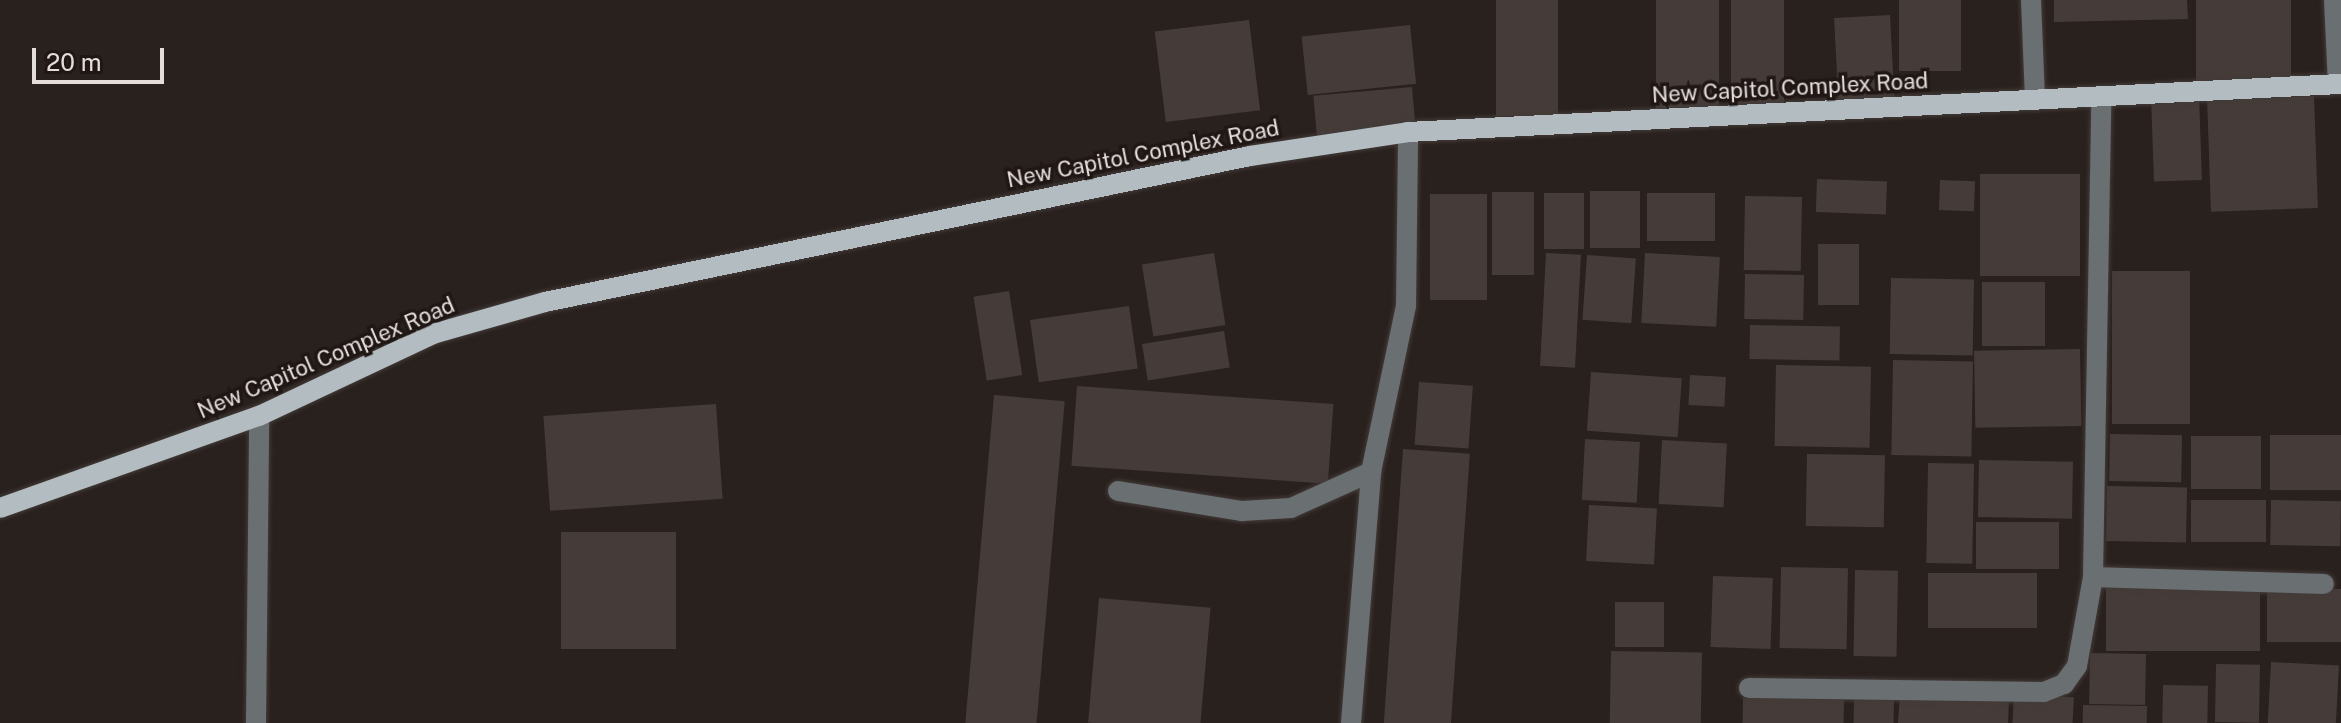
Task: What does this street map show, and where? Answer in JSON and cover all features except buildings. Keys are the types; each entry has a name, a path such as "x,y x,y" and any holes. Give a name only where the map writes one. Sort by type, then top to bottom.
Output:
{"main road":[{"name":"New Capitol Complex Road","path":"0,508 259,416 433,334 545,302 1250,156 1408,132 2339,84"}],"street":[{"path":"2031,0 2035,100"},
{"path":"2334,0 2339,84"},
{"path":"1749,688 2044,692 2064,684 2077,666 2093,577 2101,97"},
{"path":"1351,723 1371,472 1406,306 1408,132"},
{"path":"256,723 259,416"},
{"path":"1118,491 1242,511 1291,508 1371,472"},
{"path":"2093,577 2324,584"}]}
